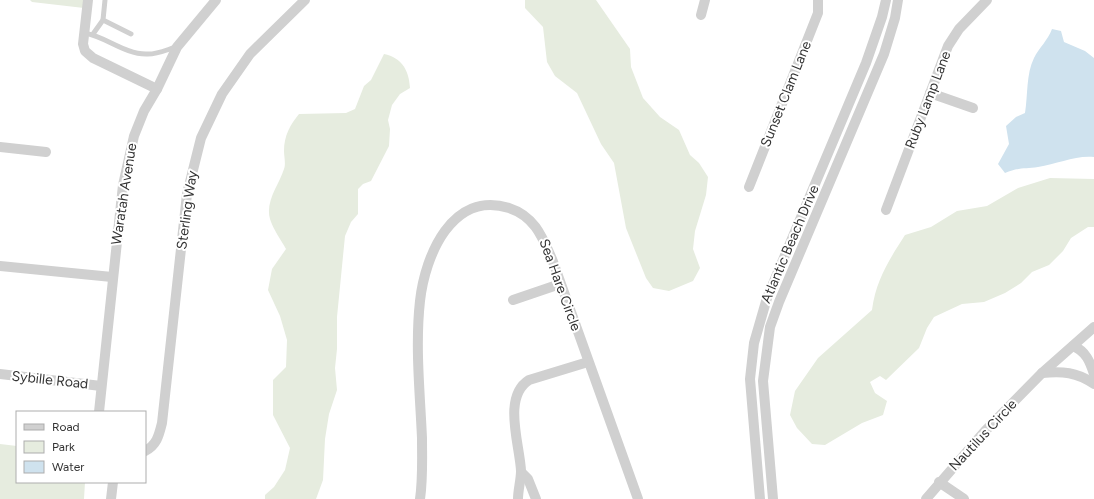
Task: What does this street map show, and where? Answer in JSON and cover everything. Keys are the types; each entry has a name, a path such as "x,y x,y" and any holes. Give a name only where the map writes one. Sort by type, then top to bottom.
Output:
{"street":[{"path":"88,0 88,34 83,44 86,52 93,58 157,88"},
{"name":"Waratah Avenue","path":"99,411 112,277 127,162 134,136 144,111 177,46 216,0"},
{"name":"Sterling Way","path":"146,450 154,444 159,435 162,423 187,194 201,138 222,94 250,54 305,0"},
{"path":"701,15 705,0"},
{"name":"Sunset Clam Lane","path":"749,187 818,13 818,0"},
{"name":"Atlantic Beach Drive","path":"760,499 750,379 751,362 757,329 767,298 866,63 882,17 886,0"},
{"name":"Atlantic Beach Drive","path":"773,499 765,415 764,366 770,327 779,302 878,67 895,18 898,0"},
{"name":"Ruby Lamp Lane","path":"886,210 952,38 987,0"},
{"path":"866,63 878,67"},
{"path":"930,93 973,108"},
{"path":"0,147 46,152"},
{"path":"817,180 828,185"},
{"name":"Sea Hare Circle","path":"420,499 422,457 418,341 420,302 428,269 443,233 460,214 470,208 486,205 501,205 513,209 530,219 541,233 552,259 638,499"},
{"path":"0,266 112,277"},
{"path":"514,300 560,284"},
{"path":"767,298 779,302"},
{"name":"Nautilus Circle","path":"926,499 939,482 985,431 1042,373 1094,327"},
{"path":"1072,346 1083,352 1088,358 1094,374"},
{"path":"518,499 521,472 515,417 518,390 522,384 528,380 588,362"},
{"path":"1042,373 1058,371 1073,372 1094,384"},
{"name":"Sybille Road","path":"0,374 101,386"},
{"path":"753,416 765,415"},
{"path":"521,472 528,479 536,499"},
{"path":"939,482 964,499"},
{"path":"111,499 113,483"}],"lane":[{"path":"106,0 103,20 88,34 139,54 157,53 177,46"},
{"path":"103,20 131,34"}],"green space":[{"path":"30,0 85,0 84,8 32,2"},
{"path":"525,0 596,0 630,49 631,67 643,98 660,117 679,130 690,155 699,163 708,177 706,195 695,231 693,249 700,268 693,281 669,291 653,288 646,278 626,228 614,163 601,144 577,93 555,76 547,62 543,27 525,8"},
{"path":"384,54 396,58 400,62 406,70 410,88 400,94 392,105 388,120 390,129 389,146 371,181 363,184 358,189 358,214 351,222 345,236 337,317 337,349 335,368 337,390 329,414 325,439 323,480 316,499 265,499 265,495 274,487 285,470 290,448 273,415 273,380 286,367 287,340 280,316 268,290 272,269 286,249 273,227 270,219 269,206 273,193 285,167 284,151 286,136 299,114 346,113 355,109 364,86 371,80"},
{"path":"1050,178 1094,179 1094,227 1088,227 1071,238 1063,251 1049,265 1032,272 1021,283 1005,293 984,302 962,304 934,317 927,328 919,348 886,380 880,376 870,382 875,393 887,401 883,415 862,423 825,445 812,444 797,428 790,415 795,391 818,358 872,310 880,280 905,235 931,227 957,211 987,206 1018,188"},
{"path":"0,444 16,446 16,483 85,483 84,499 0,499"}],"water":[{"path":"1052,29 1061,31 1064,42 1085,51 1094,58 1094,157 1073,158 1045,166 1022,168 1005,173 998,164 1009,144 1006,126 1016,117 1025,113 1028,78 1031,64"}]}
